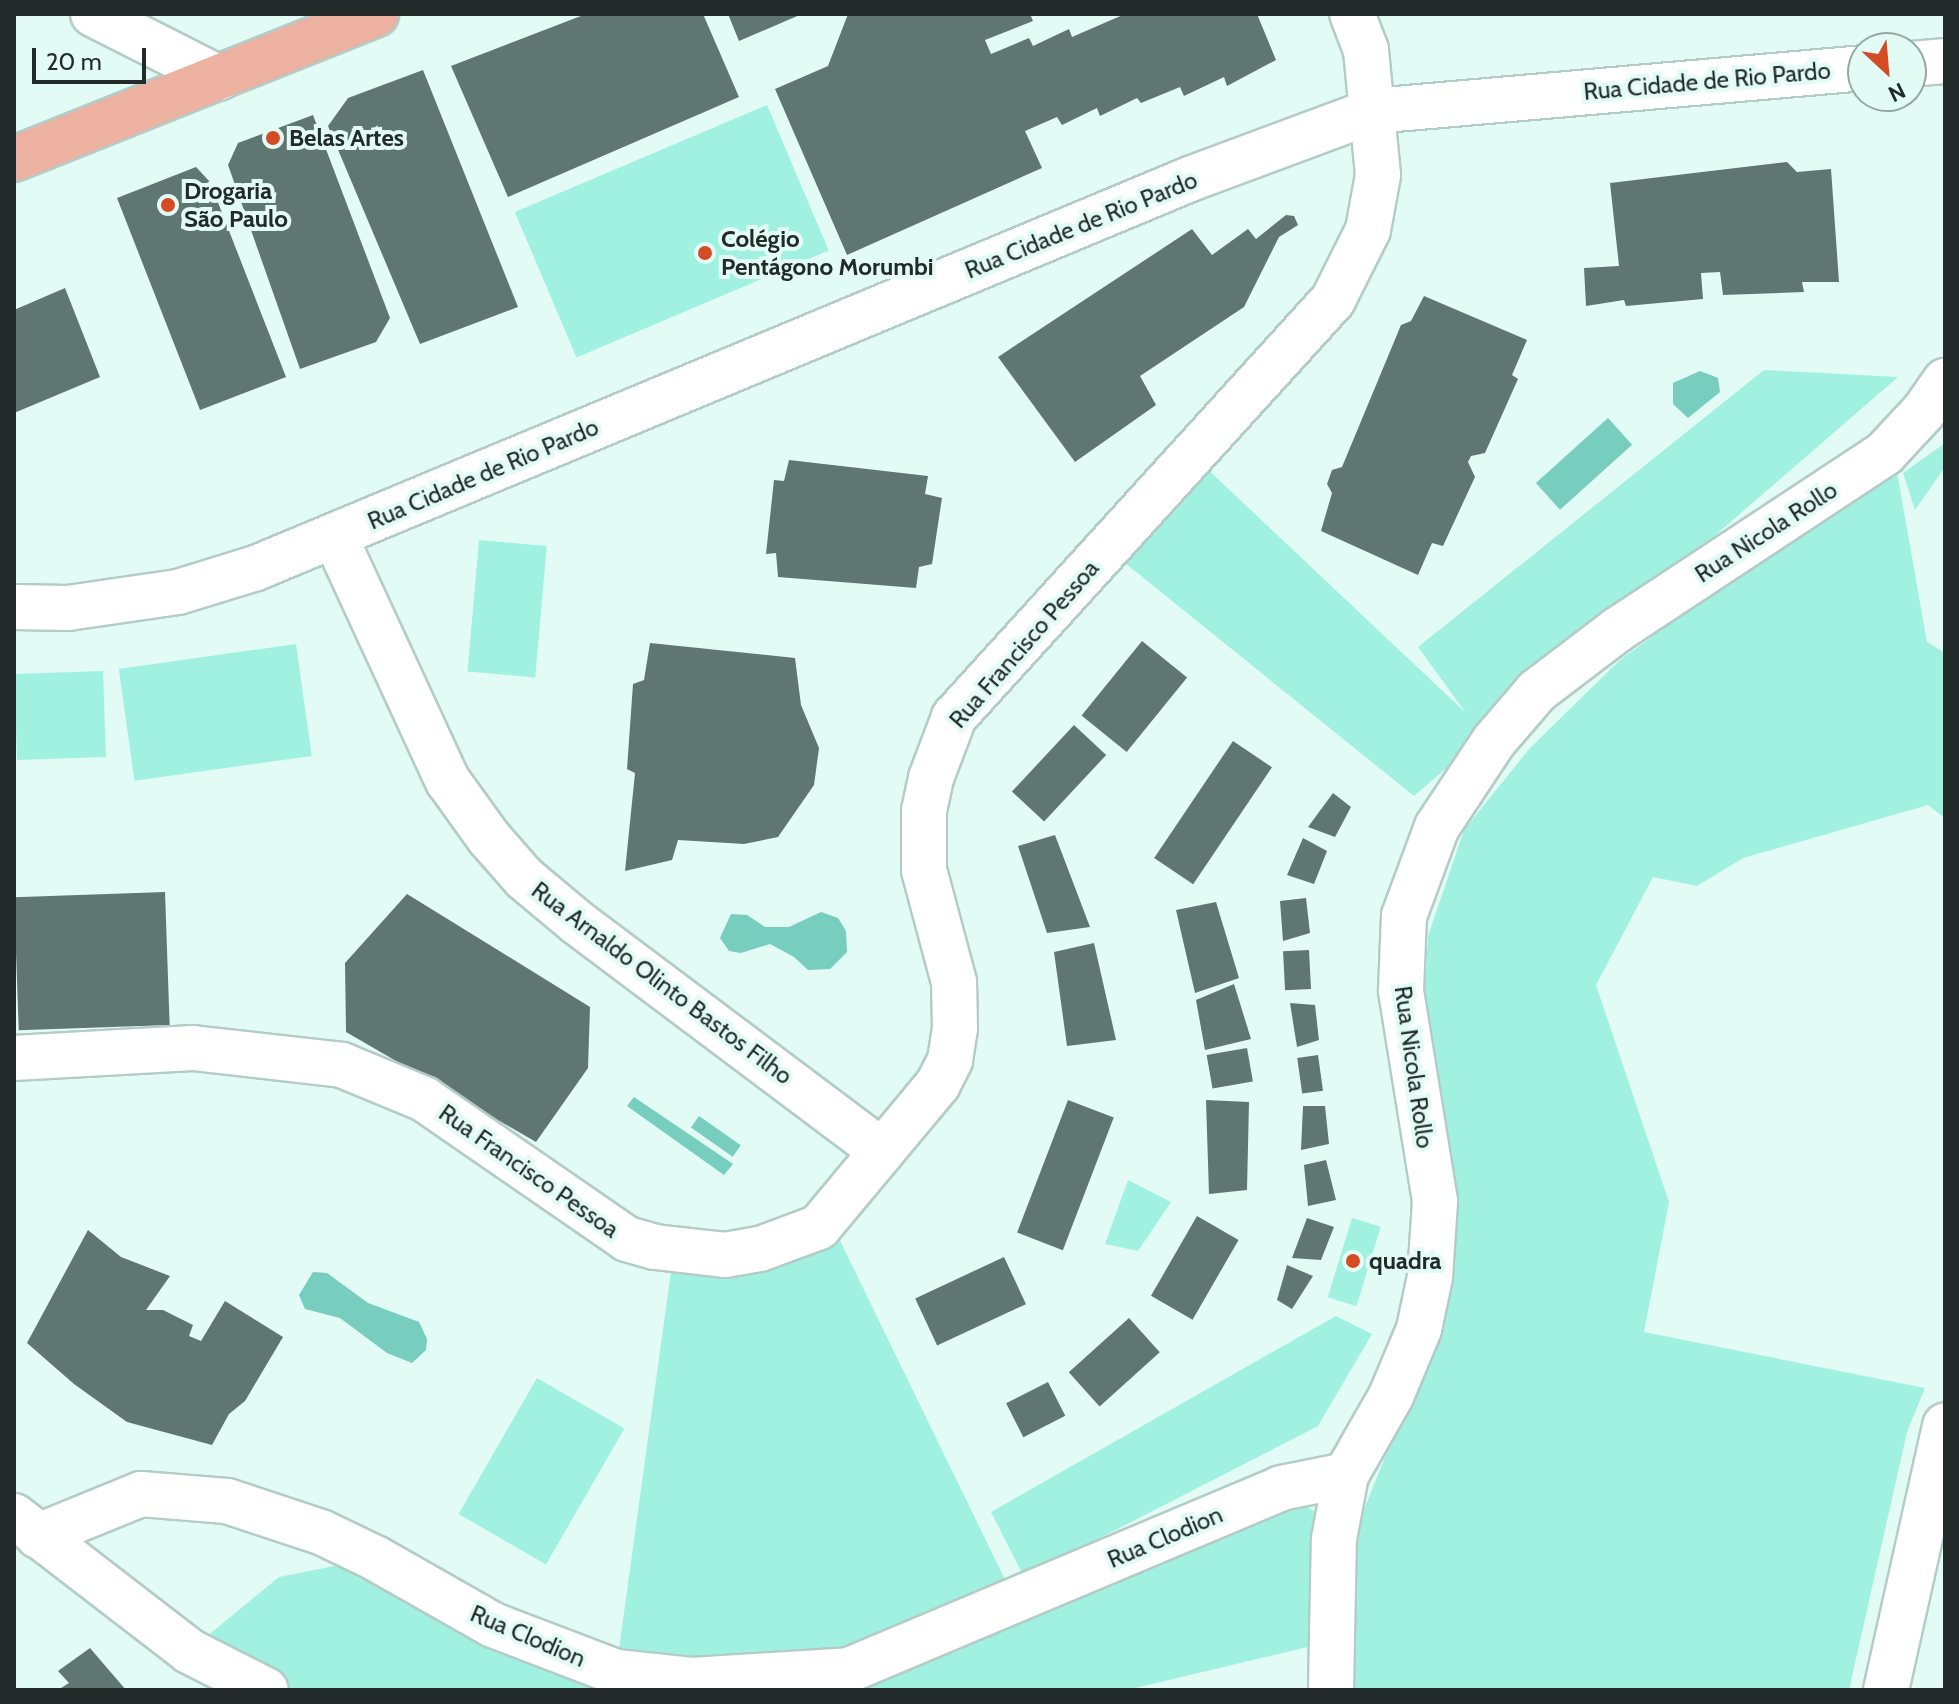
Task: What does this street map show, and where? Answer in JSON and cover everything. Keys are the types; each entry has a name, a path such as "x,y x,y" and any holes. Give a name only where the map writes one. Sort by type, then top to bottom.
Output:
{"main road":[{"path":"14,159 376,14"}],"street":[{"path":"93,14 219,78"},
{"name":"Rua Francisco Pessoa","path":"14,1058 193,1048 342,1065 424,1099 627,1239 655,1247 725,1255 760,1249 819,1227 938,1084 950,1060 955,1028 954,982 924,870 924,811 954,717 1333,300 1368,230 1378,175 1366,50 1352,14"},
{"name":"Rua Cidade de Rio Pardo","path":"14,607 68,608 178,592 256,568 1190,179 1373,111 1847,69"},
{"name":"Rua Nicola Rollo","path":"1331,1690 1334,1539 1346,1475 1397,1383 1419,1329 1430,1277 1435,1201 1401,990 1404,916 1437,827 1494,741 1537,691 1617,630 1885,453 1924,411 1945,381"},
{"name":"Rua Arnaldo Olinto Bastos Filho","path":"335,537 448,781 489,838 524,878 578,923 882,1151"},
{"path":"1886,1690 1945,1426"},
{"name":"Rua Clodion","path":"26,1526 141,1494 227,1501 321,1532 375,1558 493,1625 616,1672 692,1680 849,1670 1281,1488 1346,1475"},
{"path":"26,1526 189,1651 266,1690"}],"shaded area":[{"path":"767,105 829,250 577,358 515,212"},
{"path":"1764,370 1898,377 1414,796 1115,555 1203,465 1466,713 1418,647"},
{"path":"1700,371 1718,378 1720,392 1688,418 1673,404 1673,383"},
{"path":"1608,418 1632,445 1560,510 1536,483"},
{"path":"1945,443 1945,467 1915,510 1903,473"},
{"path":"1895,461 1927,642 1945,653 1945,818 1928,805 1743,858 1697,886 1653,877 1596,985 1669,1202 1644,1332 1925,1388 1907,1432 1849,1690 1348,1690 1350,1592 1363,1512 1427,1352 1422,1049 1428,936 1464,830 1529,749 1620,660"},
{"path":"479,540 547,546 535,677 467,671"},
{"path":"296,644 312,756 134,781 119,669"},
{"path":"103,671 106,757 17,760 14,674"},
{"path":"821,912 838,918 846,931 847,952 830,969 808,970 794,957 770,944 741,953 729,951 720,938 731,914 747,915 765,927 789,927"},
{"path":"634,1097 733,1164 724,1175 627,1106"},
{"path":"699,1116 741,1145 733,1157 691,1127"},
{"path":"1128,1180 1171,1202 1138,1251 1105,1244"},
{"path":"828,1216 1015,1600 1281,1488 1329,1522 1316,1645 1127,1690 250,1690 189,1651 279,1577 375,1558 616,1671 672,1264"},
{"name":"quadra","path":"1352,1218 1381,1227 1356,1306 1328,1297"},
{"path":"313,1272 327,1273 368,1303 419,1322 427,1339 426,1350 412,1363 387,1353 340,1318 305,1309 299,1295"},
{"path":"1336,1316 1372,1334 1318,1426 1024,1577 991,1512"},
{"path":"537,1378 624,1428 546,1564 458,1514"}],"building":[{"path":"586,14 703,14 739,97 508,197 451,66"},
{"path":"728,14 802,14 739,41"},
{"path":"848,14 1030,14 1033,21 985,40 991,54 1029,38 1033,46 1069,29 1072,37 1125,14 1257,14 1276,60 1227,86 1224,77 1184,96 1180,87 1141,103 1137,98 1100,116 1097,108 1062,125 1057,117 1025,131 1042,168 847,255 775,89 828,66"},
{"path":"423,70 518,307 420,344 328,126 348,98"},
{"path":"313,115 390,318 376,342 300,369 228,165 238,143"},
{"path":"1787,162 1797,172 1831,169 1839,282 1802,282 1804,292 1723,295 1720,272 1701,273 1703,299 1626,306 1624,300 1586,306 1584,268 1619,266 1610,183"},
{"path":"196,167 210,182 286,377 200,410 117,198"},
{"path":"1286,215 1294,216 1298,225 1279,237 1244,307 1140,376 1156,405 1075,462 998,357 1192,229 1212,255 1248,229 1256,239"},
{"path":"65,288 100,377 14,413 14,310"},
{"path":"1424,296 1527,340 1512,375 1518,379 1485,453 1471,456 1468,462 1475,477 1443,546 1432,543 1418,575 1321,531 1332,493 1327,484 1332,470 1342,467 1401,325 1411,321"},
{"path":"789,460 928,476 925,494 942,498 932,564 919,567 916,588 778,577 776,553 766,554 774,480 784,481"},
{"path":"1142,641 1187,678 1127,752 1082,716"},
{"path":"650,643 795,658 801,705 819,748 814,785 778,837 744,844 678,840 672,860 625,871 635,773 627,769 633,684 644,680"},
{"path":"1074,725 1106,755 1044,822 1012,792"},
{"path":"1233,741 1272,767 1193,884 1154,858"},
{"path":"1333,793 1351,807 1335,837 1308,827"},
{"path":"1055,835 1090,927 1047,933 1018,846"},
{"path":"1303,838 1327,851 1314,884 1287,875"},
{"path":"165,892 170,1025 19,1030 14,897"},
{"path":"407,894 590,1007 588,1068 536,1142 346,1032 345,963"},
{"path":"1306,898 1310,933 1283,941 1280,901"},
{"path":"1216,902 1239,978 1195,993 1176,910"},
{"path":"1094,943 1116,1040 1067,1046 1054,952"},
{"path":"1309,950 1311,989 1285,990 1283,951"},
{"path":"1234,984 1251,1039 1205,1050 1196,1000"},
{"path":"1290,1003 1315,1005 1319,1040 1297,1047"},
{"path":"1247,1048 1253,1081 1213,1089 1207,1055"},
{"path":"1318,1055 1323,1091 1302,1094 1297,1058"},
{"path":"1068,1100 1114,1118 1063,1250 1017,1233"},
{"path":"1206,1100 1249,1102 1247,1190 1209,1194"},
{"path":"1303,1106 1325,1106 1329,1144 1301,1150"},
{"path":"1326,1160 1336,1200 1308,1206 1304,1165"},
{"path":"1197,1216 1239,1240 1193,1320 1151,1296"},
{"path":"1307,1218 1334,1227 1321,1260 1292,1258"},
{"path":"88,1230 121,1257 170,1276 146,1310 163,1310 193,1325 189,1336 201,1341 225,1301 283,1337 245,1401 229,1414 212,1445 127,1422 74,1384 27,1343"},
{"path":"1004,1257 1026,1304 937,1346 915,1298"},
{"path":"1287,1265 1313,1276 1292,1309 1277,1300"},
{"path":"1129,1318 1160,1352 1100,1406 1069,1372"},
{"path":"1048,1382 1065,1416 1023,1437 1006,1403"},
{"path":"90,1648 126,1690 58,1690 69,1683 58,1671"}],"place":[{"name":"Belas Artes","path":"273,138"},
{"name":"Drogaria São Paulo","path":"168,205"},
{"name":"Colégio Pentágono Morumbi","path":"705,253"},
{"name":"quadra","path":"1353,1261"}]}
